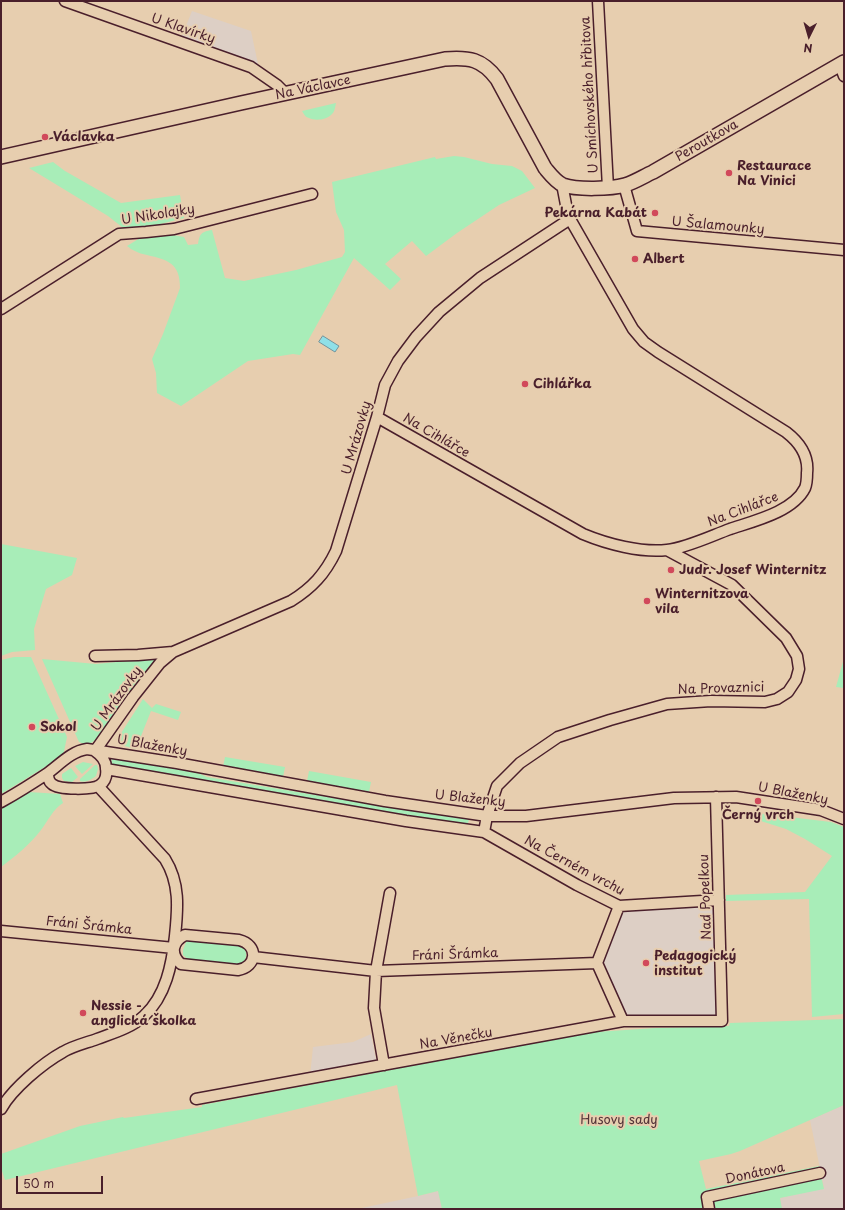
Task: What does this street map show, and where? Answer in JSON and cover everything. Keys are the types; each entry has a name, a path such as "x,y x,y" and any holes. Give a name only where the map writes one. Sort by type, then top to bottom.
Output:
{"street":[{"name":"U Klavírky","path":"65,1 251,67 277,85 285,93"},
{"name":"U Smíchovského hřbitova","path":"598,1 608,188"},
{"name":"Na Václavce","path":"1,157 285,93 445,59 457,58 477,61 485,65 491,71 497,79 545,168 552,177 562,184"},
{"name":"Peroutkova","path":"562,184 572,187 588,188 608,188 624,185 653,172 843,68"},
{"name":"Na Cihlářce","path":"377,417 583,534 611,544 667,550 704,539 784,510 797,499 806,487 808,468 803,449 796,440 786,432 644,342 633,329 570,219 562,184"},
{"name":"U Šalamounky","path":"624,185 637,231 844,250"},
{"name":"U Nikolajky","path":"1,308 119,234 174,229 312,194"},
{"name":"U Mrázovky","path":"1,802 48,773 74,753 84,750 95,750 133,697 160,663 173,652 290,601 304,593 316,582 327,568 336,551 386,384 398,361 416,337 439,312 480,278 570,219"},
{"name":"Na Provaznici","path":"487,816 497,786 520,763 558,737 610,720 667,704 711,701 765,702 777,699 788,692 796,680 799,669 797,656 786,638 732,585 667,550"},
{"name":"U Mrázovky","path":"95,656 138,656 173,652"},
{"name":"U Blaženky","path":"95,750 177,763 385,801 487,816 526,816 674,798 736,797 821,810 844,819"},
{"path":"48,773 50,783 59,787 79,788 98,786 105,779 106,769 102,756 95,750"},
{"path":"106,769 406,821 484,832 487,816"},
{"path":"1,1109 6,1100 33,1073 63,1052 126,1027 144,1016 156,1000 166,982 174,948 178,911 175,880 169,865 160,853 98,786"},
{"name":"Nad Popelkou","path":"716,797 722,1020"},
{"name":"Na Černém vrchu","path":"484,832 619,906 719,900"},
{"path":"384,1065 374,1008 376,971 390,893"},
{"path":"619,906 597,963 623,1021"},
{"name":"Fráni Šrámka","path":"1,931 174,948"},
{"path":"185,935 240,940 251,946 253,957 249,966 238,970 186,965 181,964 178,961 174,948 178,939 185,935"},
{"name":"Fráni Šrámka","path":"253,957 376,971 597,963"},
{"name":"Na Věnečku","path":"196,1099 623,1021 722,1020"},
{"name":"Donátova","path":"710,1209 707,1197 820,1173"}],"shaded area":[{"path":"192,11 251,31 258,64 182,36"},
{"path":"714,906 717,1015 627,1018 603,960 624,910"},
{"path":"371,1034 377,1065 310,1076 313,1047 353,1042"},
{"path":"844,1105 844,1209 782,1209 780,1198 824,1188 810,1120"},
{"path":"438,1191 442,1209 357,1209 418,1196"}],"green space":[{"path":"336,103 332,114 329,117 320,120 308,118 302,111"},
{"path":"454,156 492,164 512,166 522,171 535,188 499,205 426,256 412,241 385,264 401,279 390,290 354,258 300,355 293,354 248,361 181,406 157,393 156,373 152,359 180,288 178,273 167,261 132,250 127,246 140,238 173,235 184,237 188,245 198,244 199,237 205,231 212,230 225,278 244,281 296,270 342,257 345,252 344,230 336,212 332,182 435,157 436,159"},
{"path":"53,162 65,171 121,203 180,195 184,218 145,228 122,227 108,216 29,168"},
{"path":"1,544 77,558 72,575 46,589 34,629 35,650 12,652 1,656"},
{"name":"Sokol","path":"14,657 31,657 67,737 63,756 1,794 1,660"},
{"path":"154,657 157,659 102,733 94,741 87,744 79,742 42,659 96,664"},
{"path":"844,658 844,688 836,687"},
{"path":"143,699 152,708 156,704 181,712 178,720 151,711 136,749 121,745 118,738"},
{"path":"114,755 185,767 207,777 388,807 394,806 465,818 469,820 467,825 463,827 115,767 111,763"},
{"path":"225,757 285,767 283,777 223,767"},
{"path":"83,762 93,764 82,774 75,766"},
{"path":"95,765 97,765 98,769 96,776 87,781 80,781 80,779"},
{"path":"71,768 78,777 72,782 64,781 62,774"},
{"path":"309,771 371,782 369,792 307,781"},
{"path":"29,792 60,794 63,803 53,812 32,840 1,867 1,804 14,797"},
{"path":"723,809 831,822 844,827 844,1014 812,1017 809,899 726,901 726,895 805,892 832,856 786,829"},
{"path":"189,940 238,943 245,949 246,957 242,963 237,966 190,961 183,955 186,942"},
{"name":"Husovy sady","path":"844,1019 844,1105 740,1151 699,1161 706,1189 819,1166 824,1189 780,1198 782,1209 442,1209 438,1191 418,1196 397,1085 5,1180 1,1168 1,1154 80,1126 123,1117 202,1107 202,1105 595,1032 656,1028 729,1026 730,1023"}],"water":[{"path":"323,336 339,346 335,352 319,342"}],"place":[{"name":"Václavka","path":"45,137"},
{"name":"Restaurace Na Vinici","path":"729,173"},
{"name":"Pekárna Kabát","path":"655,213"},
{"name":"Albert","path":"635,259"},
{"name":"Cihlářka","path":"525,384"},
{"name":"Judr. Josef Winternitz","path":"671,570"},
{"name":"Winternitzova vila","path":"647,601"},
{"name":"Sokol","path":"32,727"},
{"name":"Černý vrch","path":"758,801"},
{"name":"Pedagogický institut","path":"646,963"},
{"name":"Nessie - anglická školka","path":"83,1013"}]}
